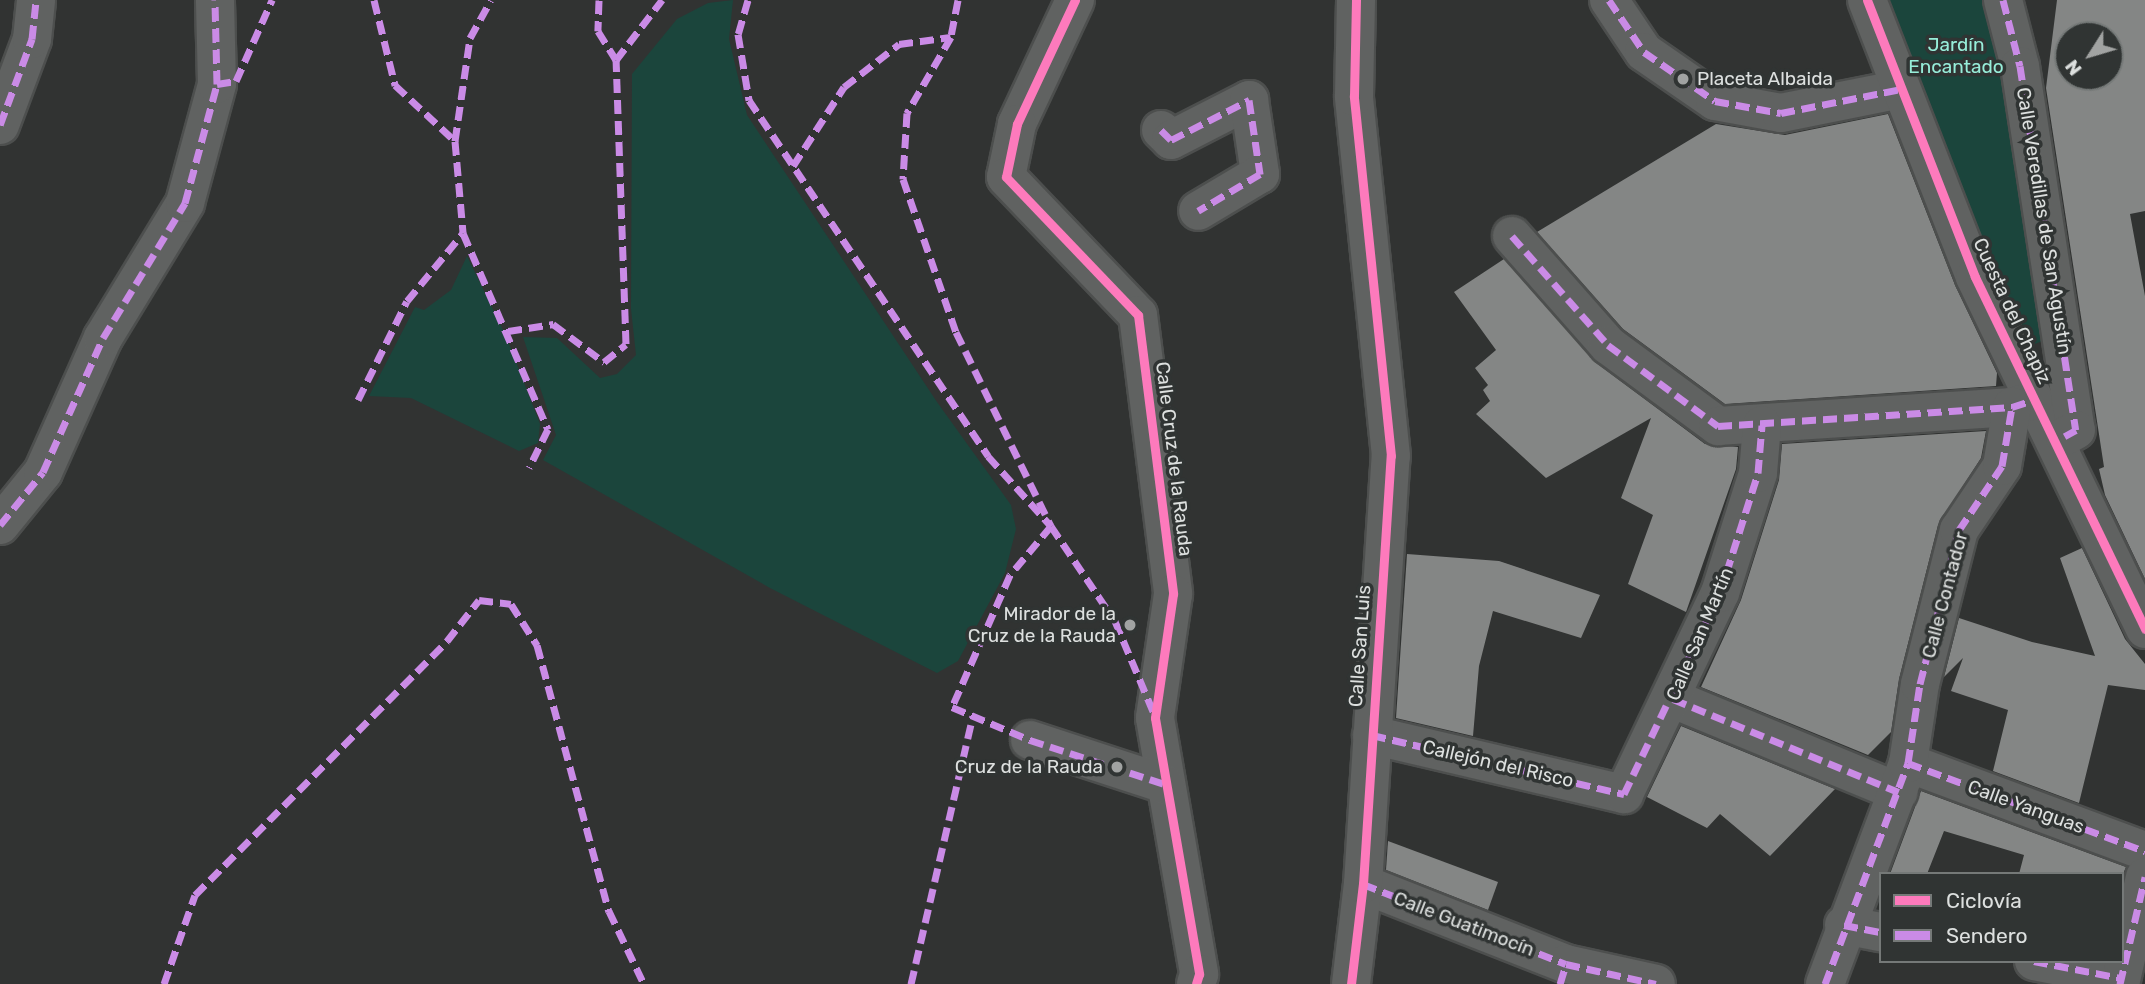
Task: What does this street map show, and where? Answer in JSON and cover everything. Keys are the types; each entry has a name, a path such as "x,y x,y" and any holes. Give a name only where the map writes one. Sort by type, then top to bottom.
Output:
{"street":[{"path":"0,125 32,39 36,0"},
{"path":"0,525 43,472 103,338 185,203 218,83 215,0"},
{"name":"Calle Cruz de la Rauda","path":"1075,0 1017,124 1006,177 1138,315 1173,594 1155,718 1199,974 1196,984"},
{"name":"Calle San Luis","path":"1351,984 1363,884 1391,456 1373,311 1354,96 1356,0"},
{"path":"1609,0 1644,52 1715,101 1781,113 1901,89"},
{"name":"Cuesta del Chapiz","path":"1867,0 2023,403 2145,629"},
{"name":"Calle Veredillas de San Agustín","path":"2003,0 2021,66 2076,430 2065,436"},
{"path":"1161,130 1171,140 1249,100 1260,174 1198,211"},
{"path":"1512,236 1608,345 1718,426 1762,425 2023,403"},
{"name":"Calle Contador","path":"1903,778 1920,684 1959,530 2002,466 2023,403"},
{"name":"Calle San Martín","path":"1624,794 1673,699 1720,593 1758,472 1762,425"},
{"name":"Calle Yanguas","path":"1673,699 1903,778 2145,851"},
{"name":"Callejón del Risco","path":"1372,735 1624,794"},
{"path":"1030,740 1165,784"},
{"path":"1825,984 1844,925 1903,778"},
{"path":"2043,963 2120,981 2145,877"},
{"name":"Calle Guatimocín","path":"1363,884 1563,974 1656,984"},
{"path":"1844,925 1879,932"}],"green space":[{"path":"733,0 729,39 747,115 937,402 1011,505 1016,529 1005,573 958,661 937,673 770,588 543,460 556,435 523,337 557,338 600,378 617,374 636,355 631,309 632,74 677,19 708,3"},
{"name":"Jardín Encantado","path":"1889,0 1989,0 2053,337 2024,348 1914,80"},
{"path":"467,256 506,336 540,424 538,443 519,451 411,398 369,396 415,307 424,310 451,290"}],"building":[{"path":"2057,0 2145,0 2145,211 2130,214 2145,296 2145,579 2105,495 2099,469 2104,467 2046,88 2054,24 2054,91 2124,91 2124,21 2054,21"},
{"path":"1888,114 1955,285 1997,373 1996,386 1725,404 1623,329 1537,232 1716,124 1785,135"},
{"path":"1504,259 1595,362 1705,444 1738,447 1736,469 1686,612 1628,584 1653,515 1621,498 1651,418 1546,478 1476,414 1490,401 1483,390 1488,385 1475,368 1496,350 1454,292"},
{"path":"1986,431 1981,458 1938,525 1899,679 1891,732 1868,755 1701,687 1741,600 1779,480 1782,444"},
{"path":"2082,548 2125,639 2145,664 2145,690 2108,685 2079,803 1993,771 2008,710 1951,691 1963,658 1944,677 1959,618 2032,642 2095,656 2060,558"},
{"path":"1407,554 1499,561 1600,595 1581,638 1493,611 1479,666 1473,736 1396,718"},
{"path":"1681,726 1835,789 1770,856 1720,814 1707,828 1647,797"},
{"path":"1921,791 2126,867 2124,872 2020,872 2024,855 1944,831 1928,872 1891,872"},
{"path":"1388,841 1498,882 1488,910 1386,870"}],"marked path":[{"path":"0,125 32,39 36,0"},
{"path":"0,525 43,472 103,338 185,203 217,84 215,0"},
{"path":"217,84 236,81 272,0"},
{"path":"374,0 395,85 455,141 463,233 548,429 529,468"},
{"path":"455,141 470,38 491,0"},
{"path":"599,0 598,31 616,60 662,0"},
{"path":"748,0 738,34 749,100 988,456 1051,526 1010,575 952,707 1030,740 1165,784"},
{"path":"958,0 951,37 907,113 903,179 956,332 1051,526 1115,621 1153,711"},
{"path":"1609,0 1644,52 1715,101 1781,113 1901,89"},
{"path":"2003,0 2020,66 2076,430 2065,436"},
{"path":"793,166 844,87 899,44 951,37"},
{"path":"508,331 553,324 604,362 626,344 616,60"},
{"path":"1161,130 1171,140 1249,100 1260,174 1198,211"},
{"path":"358,400 407,301 463,233"},
{"path":"1512,236 1608,345 1718,426 2012,407 2033,400"},
{"path":"1825,984 1908,763 1920,684 1959,530 2002,466 2012,407"},
{"path":"1372,735 1624,794 1720,593 1758,473 1762,425"},
{"path":"164,984 195,895 447,641 479,600 511,604 537,645 609,911 644,984"},
{"path":"1673,699 1899,792"},
{"path":"911,984 973,716"},
{"path":"1908,763 2145,851"},
{"path":"2120,984 2145,877"},
{"path":"1363,884 1566,964 1656,984"},
{"path":"1844,925 1879,932"},
{"path":"2044,963 2121,978"},
{"path":"1560,984 1566,964"}],"cycle path":[{"path":"1075,0 1017,124 1006,177 1138,315 1173,594 1155,718 1199,974 1196,984"},
{"path":"1351,984 1363,884 1391,456 1354,96 1356,0"},
{"path":"1867,0 1975,277 2145,629"}],"place":[{"name":"Placeta Albaida","path":"1683,79"},
{"name":"Mirador de la Cruz de la Rauda","path":"1130,625"},
{"name":"Cruz de la Rauda","path":"1117,767"}]}
